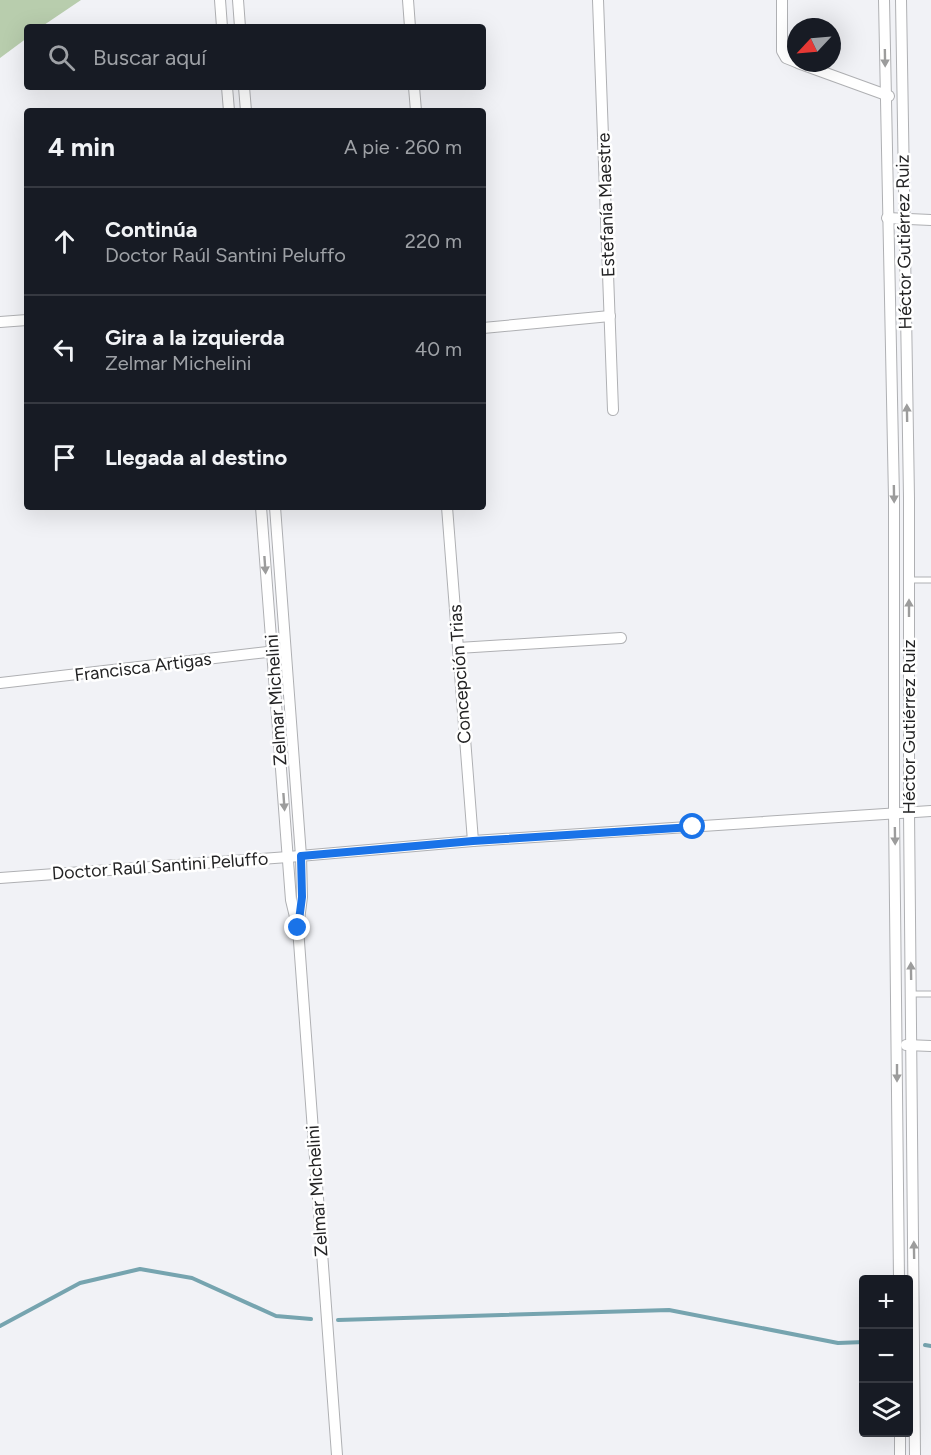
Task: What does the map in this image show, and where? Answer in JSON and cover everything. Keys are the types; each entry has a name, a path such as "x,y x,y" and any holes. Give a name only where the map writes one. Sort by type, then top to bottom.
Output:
{"street":[{"path":"219,0 222,24"},
{"path":"238,0 240,24"},
{"path":"408,0 410,24"},
{"name":"Estefanía Maestre","path":"598,0 613,410"},
{"path":"782,0 782,51 787,58"},
{"name":"Héctor Gutiérrez Ruiz","path":"884,0 894,498 899,1275"},
{"name":"Héctor Gutiérrez Ruiz","path":"901,0 909,580 915,1455"},
{"path":"821,72 885,96 901,99"},
{"path":"227,90 229,108"},
{"path":"244,90 246,108"},
{"path":"414,90 416,108"},
{"path":"887,218 931,220"},
{"path":"486,328 610,316"},
{"path":"0,322 24,320"},
{"name":"Zelmar Michelini","path":"261,510 291,900 298,928 337,1455"},
{"name":"Zelmar Michelini","path":"275,510 301,856 302,897 298,928"},
{"name":"Concepción Trias","path":"447,510 473,841"},
{"path":"458,648 621,638"},
{"name":"Francisca Artigas","path":"0,683 286,651"},
{"name":"Doctor Raúl Santini Peluffo","path":"0,878 473,841 931,811"},
{"path":"897,1045 931,1046"},
{"path":"900,1437 900,1455"}],"lane":[{"path":"909,580 931,580"},
{"path":"911,994 931,994"}],"green space":[{"path":"0,0 81,0 45,24 24,24 24,40 0,58"}],"waterway":[{"path":"0,1326 80,1283 140,1269 192,1278 276,1316 311,1319"},
{"path":"338,1320 669,1310 838,1343 859,1342"},
{"path":"925,1345 931,1346"}],"route":[{"path":"298,928 302,897 301,856 473,841 693,827"}]}
